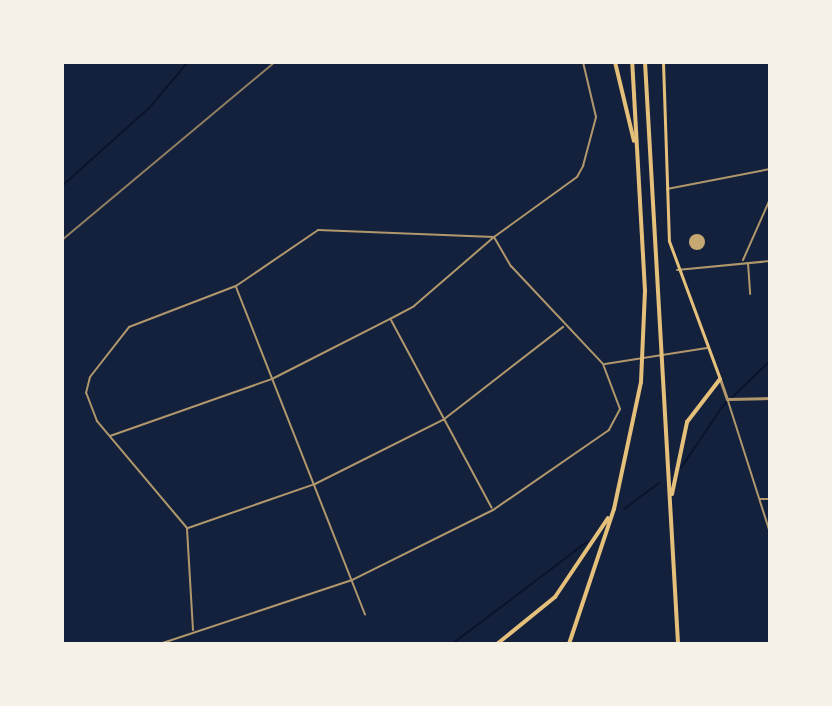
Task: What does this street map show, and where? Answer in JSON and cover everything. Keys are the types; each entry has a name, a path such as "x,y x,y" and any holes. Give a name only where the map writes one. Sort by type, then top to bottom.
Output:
{"highway":[{"path":"615,62 637,152"},
{"path":"569,644 614,509 641,382 645,291 632,62"},
{"path":"645,62 678,644"},
{"path":"670,504 683,430 695,407 720,379"},
{"path":"497,644 555,597 614,509"}],"main road":[{"path":"663,62 669,241 677,270 720,379"}],"street":[{"path":"110,436 272,379 414,306 494,237 577,177 596,117 583,62"},
{"path":"666,189 770,169"},
{"path":"742,262 770,199"},
{"path":"193,631 187,528 110,436 86,398 90,377 129,327 236,286 325,228 494,237"},
{"path":"160,644 352,580 493,510 615,424 620,409 603,364 496,248 494,237"},
{"path":"677,270 770,261"},
{"path":"748,262 750,294"},
{"path":"236,286 365,614"},
{"path":"390,319 493,510"},
{"path":"187,528 315,484 443,420 565,326"},
{"path":"603,364 707,348"},
{"path":"720,379 770,533"},
{"path":"727,399 770,398"},
{"path":"759,499 770,499"}],"building":[{"path":"697,234 705,242 697,250 689,242"}],"waterway":[{"path":"62,186 150,107 188,62"},
{"path":"681,468 722,407 770,361"},
{"path":"624,509 659,483"},
{"path":"452,644 587,542"}],"railway":[{"path":"62,240 275,62"}]}
